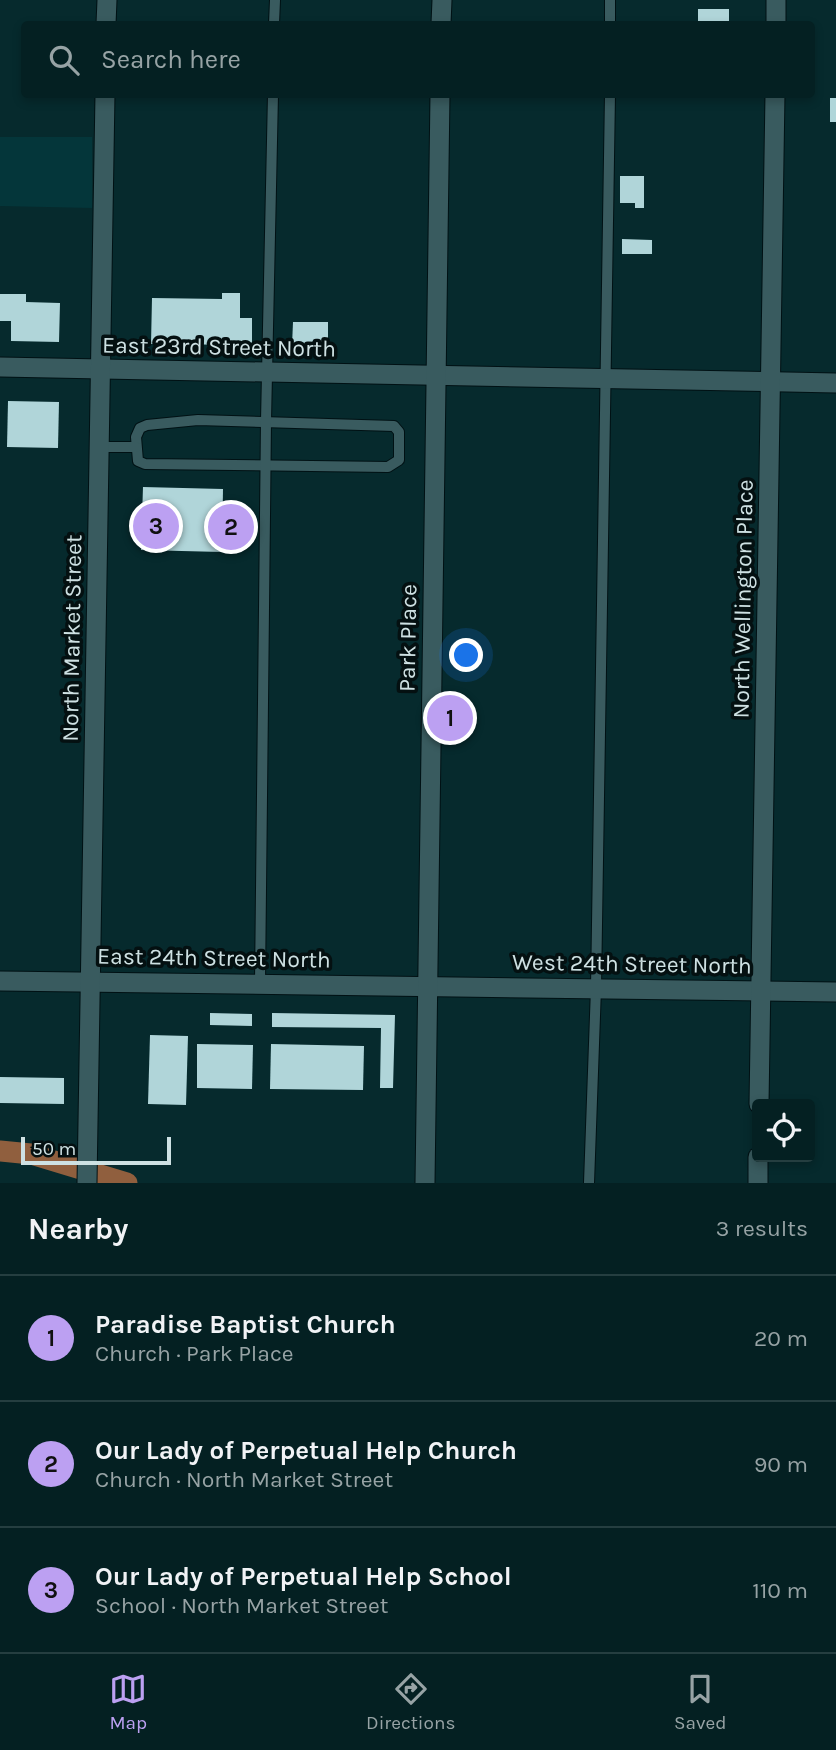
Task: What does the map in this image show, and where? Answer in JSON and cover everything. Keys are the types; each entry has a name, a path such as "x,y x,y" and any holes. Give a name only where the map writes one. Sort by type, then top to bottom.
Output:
{"street":[{"path":"106,21 107,0"},
{"path":"441,21 442,0"},
{"path":"776,0 776,21"},
{"name":"North Market Street","path":"87,1183 105,98"},
{"name":"Park Place","path":"425,1183 440,98"},
{"name":"North Wellington Place","path":"759,1099 775,98"},
{"name":"East 23rd Street North","path":"0,368 836,383"},
{"name":"East 24th Street North","path":"0,981 427,985"},
{"name":"West 24th Street North","path":"427,985 836,992"},
{"path":"758,1162 758,1183"}],"lane":[{"path":"274,21 275,0"},
{"path":"610,0 610,21"},
{"path":"260,983 266,421 273,98"},
{"path":"589,1183 596,988 610,98"},
{"path":"198,420 266,421 389,425 399,432 399,460 388,467 145,464 138,461 136,447 139,428 147,425 198,420"},
{"path":"100,447 136,447"}],"shaded area":[{"path":"0,137 92,137 92,208 0,206"}],"building":[{"path":"698,9 729,9 729,21 698,21"},
{"path":"830,98 836,98 836,122 830,122"},
{"path":"620,176 644,176 644,208 635,208 635,203 620,203"},
{"path":"622,239 652,240 652,254 622,254"},
{"path":"222,293 240,293 240,318 252,318 252,345 151,344 152,298 222,299"},
{"path":"0,294 26,294 26,302 60,303 59,342 11,341 11,321 0,321"},
{"path":"293,322 328,322 328,346 292,346"},
{"path":"8,401 59,402 58,448 7,447"},
{"path":"143,487 223,489 222,552 141,550"},
{"path":"210,1013 252,1014 252,1026 210,1025"},
{"path":"272,1013 395,1015 393,1088 380,1088 381,1028 272,1027"},
{"path":"150,1035 188,1036 186,1105 148,1104"},
{"path":"197,1044 253,1045 252,1089 197,1088"},
{"path":"271,1044 364,1046 363,1090 270,1089"},
{"path":"0,1077 64,1078 64,1104 0,1103"}],"waterway":[{"path":"0,1151 31,1154 127,1183"}],"place":[{"name":"Our Lady of Perpetual Help School","path":"156,526"},
{"name":"Our Lady of Perpetual Help Church","path":"231,527"},
{"name":"Paradise Baptist Church","path":"450,718"}]}
